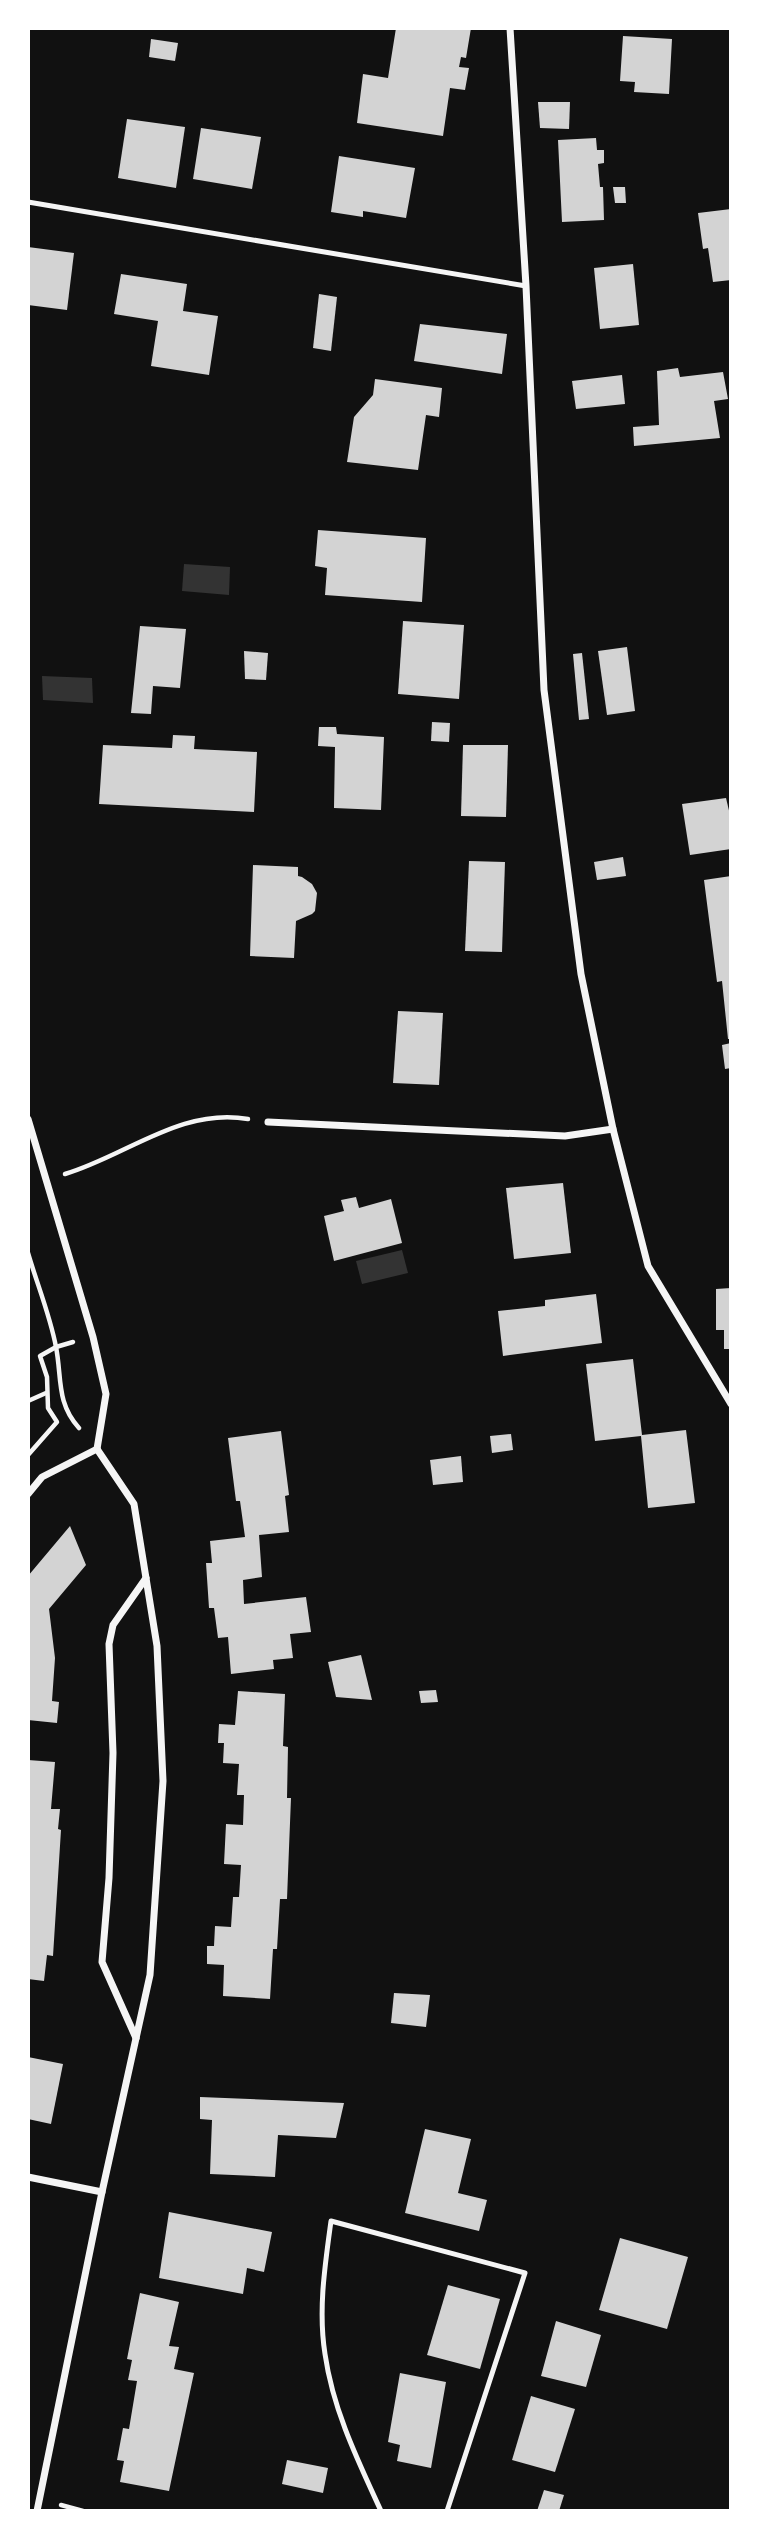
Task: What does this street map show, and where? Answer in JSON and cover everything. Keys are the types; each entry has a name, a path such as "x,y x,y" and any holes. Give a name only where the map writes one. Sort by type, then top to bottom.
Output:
{"street":[{"path":"510,28 526,286 544,690 581,974 613,1129 648,1266 731,1404"},
{"path":"28,1119 93,1337 106,1394 97,1448 134,1504 157,1646 163,1782 150,1975 102,2192 37,2511"},
{"path":"268,1122 565,1136 613,1129"},
{"path":"28,1494 42,1477 97,1448"},
{"path":"136,2039 102,1962 109,1878 113,1753 109,1644 113,1625 146,1578"},
{"path":"28,2177 102,2192"}],"lane":[{"path":"28,202 526,286"},
{"path":"380,2511 344,2431 325,2354 322,2286 331,2221 526,2273 447,2511"}],"path":[{"path":"48,1180 89,1167 174,1126 208,1118 240,1118 268,1122"},
{"path":"28,1253 56,1347 60,1389 68,1417 97,1448"},
{"path":"28,1455 57,1422 48,1408 47,1377 40,1356 56,1347 93,1337"},
{"path":"28,1401 46,1393"}],"shaded area":[{"path":"184,564 230,567 229,595 182,591"},
{"path":"42,676 92,678 93,703 43,700"},
{"path":"402,1250 408,1273 362,1284 356,1261"}],"building":[{"path":"396,28 471,28 466,58 461,57 459,67 469,68 465,90 450,88 443,136 357,123 363,74 388,78"},
{"path":"623,36 672,39 669,94 634,92 635,82 620,81"},
{"path":"151,39 178,43 175,61 149,57"},
{"path":"538,102 570,102 569,129 540,128"},
{"path":"127,119 185,127 176,188 118,178"},
{"path":"201,128 261,137 252,189 193,179"},
{"path":"596,138 597,150 604,150 604,163 598,164 600,187 603,187 604,220 562,222 558,140"},
{"path":"339,156 415,168 406,218 363,211 363,217 331,212"},
{"path":"613,187 625,187 626,203 615,203"},
{"path":"731,209 731,280 713,282 708,248 703,249 698,213"},
{"path":"28,247 74,253 67,310 28,305"},
{"path":"633,264 639,325 600,329 594,268"},
{"path":"121,274 187,284 183,311 218,316 209,375 151,366 158,321 114,314"},
{"path":"319,294 337,297 331,351 313,348"},
{"path":"420,324 507,334 502,374 414,361"},
{"path":"678,368 680,377 723,372 728,399 714,401 720,438 634,446 633,427 659,425 657,371"},
{"path":"622,375 625,404 576,409 572,381"},
{"path":"375,379 442,388 439,417 426,415 418,470 347,462 354,417 373,395"},
{"path":"318,530 426,538 422,602 325,595 327,568 315,566"},
{"path":"403,621 464,625 459,699 398,694"},
{"path":"140,626 186,629 180,688 153,686 151,714 131,713"},
{"path":"627,647 635,711 607,715 598,651"},
{"path":"244,651 268,653 266,680 245,679"},
{"path":"582,653 589,719 579,720 573,654"},
{"path":"432,722 450,723 449,742 431,741"},
{"path":"319,727 336,727 337,734 384,737 381,810 334,808 335,747 318,746"},
{"path":"173,735 195,736 194,749 257,752 254,812 99,804 103,745 172,748"},
{"path":"463,745 508,745 506,817 461,816"},
{"path":"726,798 731,819 731,849 690,855 682,804"},
{"path":"623,857 626,876 597,880 594,862"},
{"path":"469,861 505,862 502,952 465,951"},
{"path":"253,865 298,867 298,876 312,884 317,893 315,911 296,921 294,958 250,956"},
{"path":"731,876 731,1039 728,1039 722,981 717,982 704,880"},
{"path":"398,1011 443,1013 439,1085 393,1083"},
{"path":"731,1043 731,1068 725,1069 722,1045"},
{"path":"563,1183 571,1253 514,1259 506,1188"},
{"path":"356,1197 359,1208 391,1199 402,1243 334,1261 324,1216 344,1211 341,1200"},
{"path":"731,1288 731,1349 724,1349 724,1330 716,1330 716,1289"},
{"path":"596,1294 602,1343 503,1356 498,1311 545,1306 545,1300"},
{"path":"633,1359 642,1435 686,1430 695,1503 648,1508 641,1436 595,1441 586,1364"},
{"path":"281,1431 289,1495 285,1496 289,1532 259,1535 262,1577 243,1580 244,1604 306,1597 311,1632 290,1634 293,1658 273,1660 274,1669 231,1674 228,1637 218,1638 214,1608 209,1608 206,1563 212,1563 210,1541 245,1537 240,1501 236,1501 228,1438"},
{"path":"511,1434 513,1450 492,1453 490,1436"},
{"path":"461,1456 463,1482 433,1485 430,1460"},
{"path":"70,1526 86,1565 49,1609 55,1658 52,1701 59,1702 57,1723 28,1720 28,1576"},
{"path":"361,1655 372,1700 336,1697 328,1662"},
{"path":"436,1690 438,1702 421,1703 419,1691"},
{"path":"238,1691 285,1694 283,1746 288,1747 287,1798 291,1798 287,1899 280,1899 270,1999 223,1996 224,1965 207,1964 207,1946 214,1946 215,1926 231,1927 233,1897 239,1897 241,1865 224,1864 226,1824 243,1825 244,1795 237,1795 239,1764 223,1763 224,1743 218,1743 219,1724 235,1725"},
{"path":"28,1760 55,1762 51,1809 60,1809 53,1956 47,1955 44,1981 28,1979"},
{"path":"394,1993 430,1995 426,2027 391,2023"},
{"path":"28,2057 63,2064 51,2124 28,2119"},
{"path":"200,2097 344,2103 336,2138 278,2135 275,2177 210,2174 212,2120 200,2119"},
{"path":"425,2129 471,2139 458,2193 487,2200 479,2231 405,2213"},
{"path":"169,2212 272,2232 264,2272 247,2268 243,2294 159,2278"},
{"path":"620,2238 688,2257 667,2329 599,2310"},
{"path":"448,2285 500,2299 480,2369 427,2355"},
{"path":"140,2293 179,2302 169,2346 179,2347 174,2369 194,2373 169,2491 120,2482 124,2461 117,2460 123,2428 129,2429 137,2381 128,2380 132,2360 127,2359"},
{"path":"556,2321 601,2335 586,2387 541,2376"},
{"path":"400,2373 446,2382 431,2468 397,2461 400,2445 388,2442"},
{"path":"531,2396 575,2409 555,2472 512,2460"},
{"path":"287,2460 328,2468 323,2493 282,2484"},
{"path":"544,2490 564,2495 559,2511 537,2511"}]}
